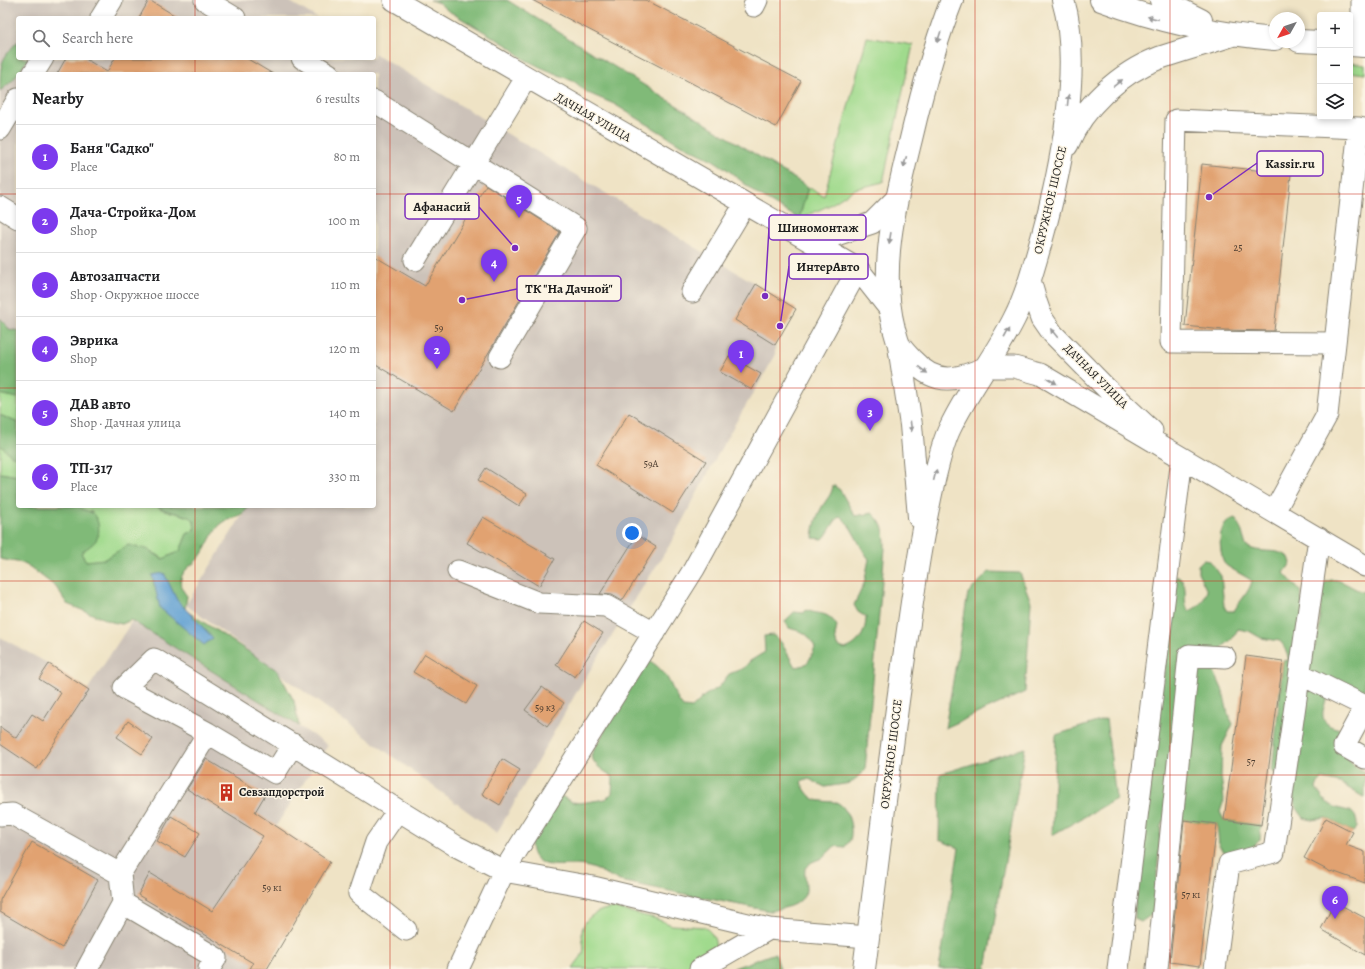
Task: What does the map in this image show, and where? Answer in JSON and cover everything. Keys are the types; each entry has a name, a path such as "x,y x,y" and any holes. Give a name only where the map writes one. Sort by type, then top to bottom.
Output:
{"main road":[{"name":"ОКРУЖНОЕ ШОССЕ","path":"921,540 912,425 899,346 888,307 889,247 896,199 926,75 952,0"},
{"name":"ОКРУЖНОЕ ШОССЕ","path":"864,969 895,719 921,540 936,473 949,430 963,404 988,367 1015,318 1030,280 1061,157 1070,81 1071,44 1063,0"},
{"path":"1101,0 1139,14 1232,35 1269,38"},
{"path":"1161,0 1232,35"},
{"path":"1061,157 1073,129 1088,109 1136,69 1158,59 1232,35"},
{"path":"1305,41 1317,42"},
{"name":"ОКРУЖНОЕ ШОССЕ","path":"899,346 917,366 932,376 950,379 966,376 988,367"}],"street":[{"path":"102,16 112,0"},
{"path":"205,0 232,16"},
{"name":"ДАЧНАЯ УЛИЦА","path":"394,0 526,78 858,269 888,307"},
{"path":"1359,45 1362,0"},
{"path":"34,72 42,60"},
{"path":"305,60 326,72"},
{"path":"415,260 526,78"},
{"path":"0,129 16,102"},
{"path":"376,102 576,228 500,357"},
{"path":"1274,512 1327,415 1362,128 1176,120 1171,342 1335,343"},
{"name":"ДАЧНАЯ УЛИЦА","path":"794,232 836,235 872,223 896,199"},
{"path":"692,292 745,204"},
{"path":"0,207 16,217"},
{"path":"458,969 504,871 694,569 858,269"},
{"name":"ДАЧНАЯ УЛИЦА","path":"1030,280 1042,318 1053,334 1108,390 1182,458"},
{"name":"ДАЧНАЯ УЛИЦА","path":"988,367 1014,367 1040,374 1365,566"},
{"path":"1118,969 1182,458"},
{"path":"1215,969 1230,864 1274,852 1319,538"},
{"path":"458,571 539,603 606,606 654,633"},
{"path":"1157,969 1189,655 1225,657"},
{"path":"293,744 275,773 208,733 124,688 154,659 293,744 456,846 504,871 593,886 769,929 868,937"},
{"path":"1300,674 1365,707 1344,746 1365,758"},
{"path":"87,969 123,903 120,874 208,733"},
{"path":"398,810 376,842 359,893 406,930"},
{"path":"0,815 12,814 120,874"},
{"path":"123,903 216,958 209,969"},
{"path":"700,969 769,929"}],"shaded area":[{"path":"0,0 287,0 314,16 16,16 16,60 376,60 376,54 756,284 735,320 775,345 775,356 726,439 669,546 580,686 497,833 186,605 247,508 376,508 376,72 16,72 16,345 0,335"},
{"name":"Севзапдорстрой","path":"132,621 328,745 276,826 330,862 267,969 0,969 0,637 49,664 88,689"}],"green space":[{"path":"430,0 507,0 808,187 799,219 757,194 728,170 713,160 678,143 614,104 588,93 575,82 524,59 510,47 447,10 439,3"},
{"path":"867,37 913,45 883,182 855,189 830,205 799,219 808,187 824,196"},
{"path":"16,43 16,60 28,60 19,72 16,72 16,76 13,80 0,91 2,63"},
{"path":"1353,63 1365,65 1365,74 1353,72"},
{"path":"0,318 9,329 16,331 16,398 0,394"},
{"path":"0,394 16,398 16,422 0,415"},
{"path":"0,415 16,422 16,457 12,456 0,445"},
{"path":"0,445 12,456 16,457 16,476 0,473"},
{"path":"0,473 16,476 16,508 81,508 94,515 98,522 98,537 95,542 81,553 86,561 105,559 128,545 147,549 163,559 180,551 187,534 195,530 194,521 186,516 160,508 248,508 240,515 224,522 217,528 199,558 184,572 181,579 181,586 187,596 185,610 278,671 294,701 299,726 131,620 122,624 112,622 67,604 56,587 30,567 22,563 0,559"},
{"path":"833,485 840,490 855,516 872,513 876,517 883,529 885,542 865,770 851,783 825,787 809,779 801,782 807,792 818,801 838,803 845,809 851,825 851,835 850,840 845,847 835,846 822,858 812,862 805,868 806,893 799,902 781,909 770,911 620,881 599,870 585,866 550,865 536,859 532,852 531,842 561,796 572,802 580,803 606,799 612,793 613,777 597,765 591,755 646,658 658,667 664,674 670,682 683,707 692,708 704,696 719,687 729,674 744,668 750,661 765,652 764,636 773,635 781,642 795,667 806,663 815,647 805,633 789,628 785,621 794,612 804,613 806,610 827,615 837,626 835,636 837,646 845,649 855,644 863,632 866,617 858,612 854,605 864,584 869,559 845,520 840,516 823,539 813,538 818,515 830,494"},
{"path":"80,508 160,508 190,518 194,521 195,530 187,534 180,551 164,559 156,554 120,550 105,559 86,561 81,553 96,540 92,512 82,511"},
{"path":"1235,518 1241,529 1246,546 1251,549 1278,552 1289,557 1291,563 1284,573 1300,591 1313,654 1319,631 1322,586 1332,580 1337,580 1359,591 1365,592 1365,700 1329,695 1324,707 1323,718 1329,725 1335,728 1343,729 1344,754 1356,767 1365,772 1365,798 1340,783 1322,779 1316,788 1326,802 1353,813 1357,821 1357,828 1353,832 1326,818 1311,820 1304,818 1296,807 1292,793 1278,772 1272,772 1283,661 1289,660 1284,646 1280,641 1261,638 1249,631 1238,629 1232,639 1218,651 1212,663 1213,669 1223,691 1228,714 1233,724 1222,746 1221,776 1224,800 1220,812 1224,820 1261,825 1260,840 1247,853 1228,856 1219,846 1217,824 1182,820 1163,821 1161,826 1154,910 1151,915 1141,922 1135,919 1135,904 1176,576 1184,583 1185,602 1189,611 1196,608 1201,603 1207,591 1198,572 1198,565 1203,560 1210,561 1221,576 1224,606 1227,611 1234,611 1247,593 1252,581 1228,567 1223,560 1220,546 1223,527 1230,520"},
{"path":"989,572 1020,573 1031,602 1025,692 945,728 968,593"},
{"path":"1106,719 1116,799 1052,835 1056,735"},
{"path":"1025,748 986,969 939,969 959,848 939,840 940,774"},
{"path":"613,908 654,918 672,925 704,927 714,938 716,945 715,953 690,969 573,969 584,950 582,934 585,923 597,912"},
{"path":"775,953 780,969 731,969"}],"water":[{"path":"164,573 177,600 213,638 204,645 160,608 152,575"}],"building":[{"path":"149,0 176,16 140,16"},
{"path":"532,0 646,0 801,81 776,127"},
{"path":"65,60 87,60 107,72 58,72"},
{"path":"114,60 249,60 270,72 107,72"},
{"path":"1202,164 1291,174 1274,331 1224,330 1185,326"},
{"path":"486,185 560,232 454,411 376,365 376,257 425,286"},
{"path":"756,284 796,309 775,345 735,320"},
{"path":"729,356 761,374 752,390 720,372"},
{"path":"629,413 706,461 673,513 596,465"},
{"path":"486,468 527,494 519,506 478,480"},
{"path":"483,517 555,559 539,586 467,543"},
{"path":"637,535 656,547 622,601 612,595 600,594"},
{"path":"584,621 603,633 575,677 556,665"},
{"path":"425,654 477,686 466,704 413,672"},
{"path":"1246,656 1283,661 1261,825 1224,820"},
{"path":"49,664 89,690 37,769 0,744 0,727 16,738 32,714 43,721 61,693 39,679"},
{"path":"542,687 564,703 547,726 525,710"},
{"path":"128,721 153,739 142,754 117,737"},
{"path":"206,759 265,795 255,812 330,862 267,969 250,969 253,963 138,895 150,873 212,911 263,836 187,789"},
{"path":"502,759 520,770 500,805 482,794"},
{"path":"171,816 200,833 185,857 157,841"},
{"path":"1326,818 1353,832 1346,845 1365,852 1365,883 1332,871 1331,872 1304,858"},
{"path":"1184,820 1217,824 1200,966 1170,962"},
{"path":"32,842 98,880 62,948 0,912 0,900"},
{"path":"1335,902 1365,918 1365,955 1321,929"}],"place":[{"name":"Kassir.ru","path":"1209,197"},
{"name":"ДАВ авто","path":"519,218"},
{"name":"Афанасий","path":"515,248"},
{"name":"Эврика","path":"494,282"},
{"name":"Шиномонтаж","path":"765,296"},
{"name":"ТК \"На Дачной\"","path":"462,300"},
{"name":"ИнтерАвто","path":"780,326"},
{"name":"Дача-Стройка-Дом","path":"437,369"},
{"name":"Баня \"Садко\"","path":"741,373"},
{"name":"Автозапчасти","path":"870,431"},
{"name":"Севзапдорстрой","path":"226,792"},
{"name":"ТП-317","path":"1335,919"}]}
